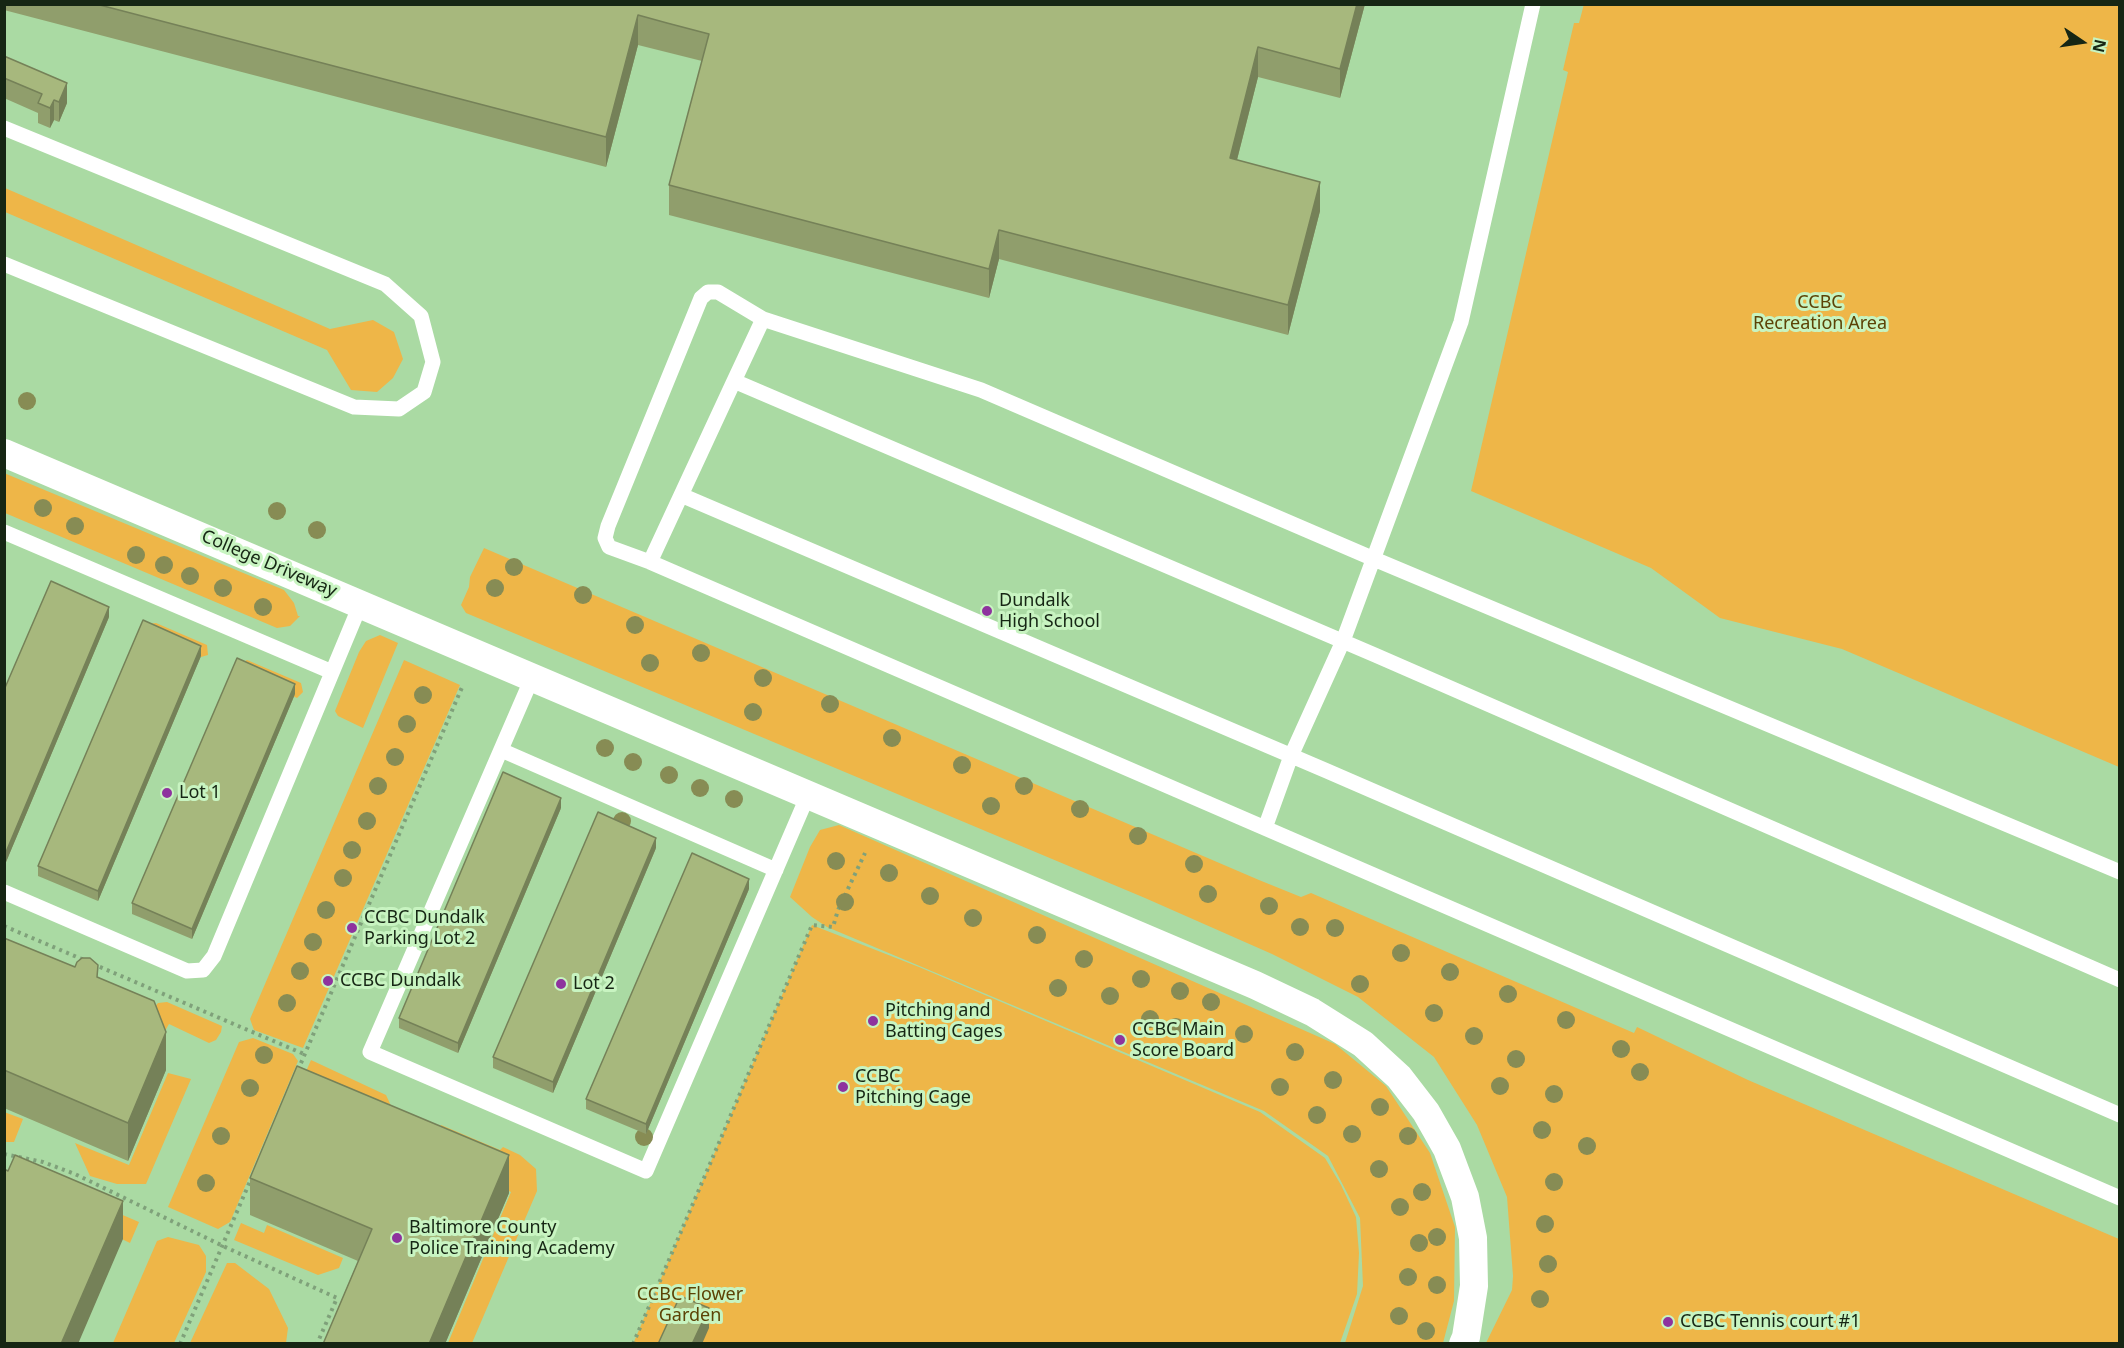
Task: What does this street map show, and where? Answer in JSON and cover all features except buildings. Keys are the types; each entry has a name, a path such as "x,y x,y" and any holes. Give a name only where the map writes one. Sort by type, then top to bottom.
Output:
{"street":[{"name":"College Driveway","path":"4,453 1255,985 1312,1012 1363,1044 1399,1077 1426,1112 1447,1149 1465,1197 1473,1238 1474,1286 1463,1344"}],"lane":[{"path":"1265,828 1292,756 1343,641 1461,322 1533,4"},
{"path":"4,128 385,284 421,316 433,362 424,392 399,409 354,407 4,264"},
{"path":"2120,872 1374,559 981,390 763,319 718,292 708,292 701,298 605,538 609,547 650,562 2120,1198"},
{"path":"650,562 763,319"},
{"path":"734,381 1343,641 2120,980"},
{"path":"681,495 1292,756 2120,1115"},
{"path":"4,532 332,672"},
{"path":"4,892 187,971 203,970 214,956 361,603"},
{"path":"532,678 370,1052 646,1171 808,795"},
{"path":"501,750 776,870"}],"path":[{"path":"295,1076 476,654"},
{"path":"633,1344 812,925 833,927 838,910 869,845"},
{"path":"4,926 304,1054"},
{"path":"4,1154 43,1162 75,1173 223,1246 338,1298 317,1344"},
{"path":"180,1344 255,1172"}],"shaded area":[{"path":"5,5 2119,5 2119,1343 5,1344"}],"green space":[{"name":"CCBC Recreation Area","path":"1584,4 2119,5 2119,767 1842,649 1720,618 1651,568 1471,491 1568,72 1563,70 1574,23 1579,23"},
{"path":"5,188 330,329 373,320 394,332 403,359 393,378 377,392 351,390 327,350 5,212"},
{"path":"4,473 284,590 300,616 290,626 277,628 5,513"},
{"path":"484,548 1259,880 1301,897 1311,893 1634,1033 1637,1027 1748,1080 2119,1239 2119,1343 1486,1343 1512,1290 1507,1197 1477,1125 1434,1057 1358,997 1272,954 1145,898 466,613 461,605 469,587 470,577"},
{"path":"156,623 207,645 208,655 201,657 145,631 148,624"},
{"path":"380,635 398,643 363,728 338,716 335,711 359,652 366,641"},
{"path":"247,660 301,683 303,692 297,698 240,672 238,665"},
{"path":"404,660 460,685 303,1048 254,1030 250,1019"},
{"path":"839,825 1335,1044 1386,1086 1430,1153 1455,1227 1454,1301 1443,1343 1345,1343 1363,1286 1360,1218 1328,1156 1264,1111 827,927 812,917 790,897 810,847 820,830"},
{"name":"CCBC Flower Garden","path":"812,925 919,967 1260,1112 1325,1158 1356,1217 1359,1253 1357,1294 1340,1343 633,1344"},
{"path":"167,1002 222,1026 216,1040 209,1043 169,1024 165,1031 151,1011 158,1003"},
{"path":"253,1038 293,1054 298,1061 230,1222 218,1229 168,1207 239,1042"},
{"path":"311,1060 386,1095 399,1123 294,1099"},
{"path":"168,1073 191,1079 146,1184 117,1184 90,1176 75,1143 129,1165"},
{"path":"4,1112 23,1119 14,1142 5,1142"},
{"path":"441,1125 500,1150 503,1147 520,1155 536,1169 537,1191 472,1343 448,1343 511,1192 427,1154"},
{"path":"83,1198 139,1222 130,1243 77,1217"},
{"path":"241,1223 264,1233 267,1225 343,1258 339,1268 318,1275 234,1240"},
{"path":"168,1237 199,1245 206,1256 206,1272 174,1343 113,1343 157,1241"},
{"path":"227,1263 235,1263 269,1289 288,1328 286,1343 190,1343"}],"place":[{"name":"Dundalk High School","path":"987,611"},
{"name":"Lot 1","path":"167,793"},
{"name":"CCBC Dundalk Parking Lot 2","path":"352,928"},
{"name":"CCBC Dundalk","path":"328,981"},
{"name":"Lot 2","path":"561,984"},
{"name":"Pitching and Batting Cages","path":"873,1021"},
{"name":"CCBC Main Score Board","path":"1120,1040"},
{"name":"CCBC Pitching Cage","path":"843,1087"},
{"name":"Baltimore County Police Training Academy","path":"397,1238"},
{"name":"CCBC Tennis court #1","path":"1668,1322"}]}
